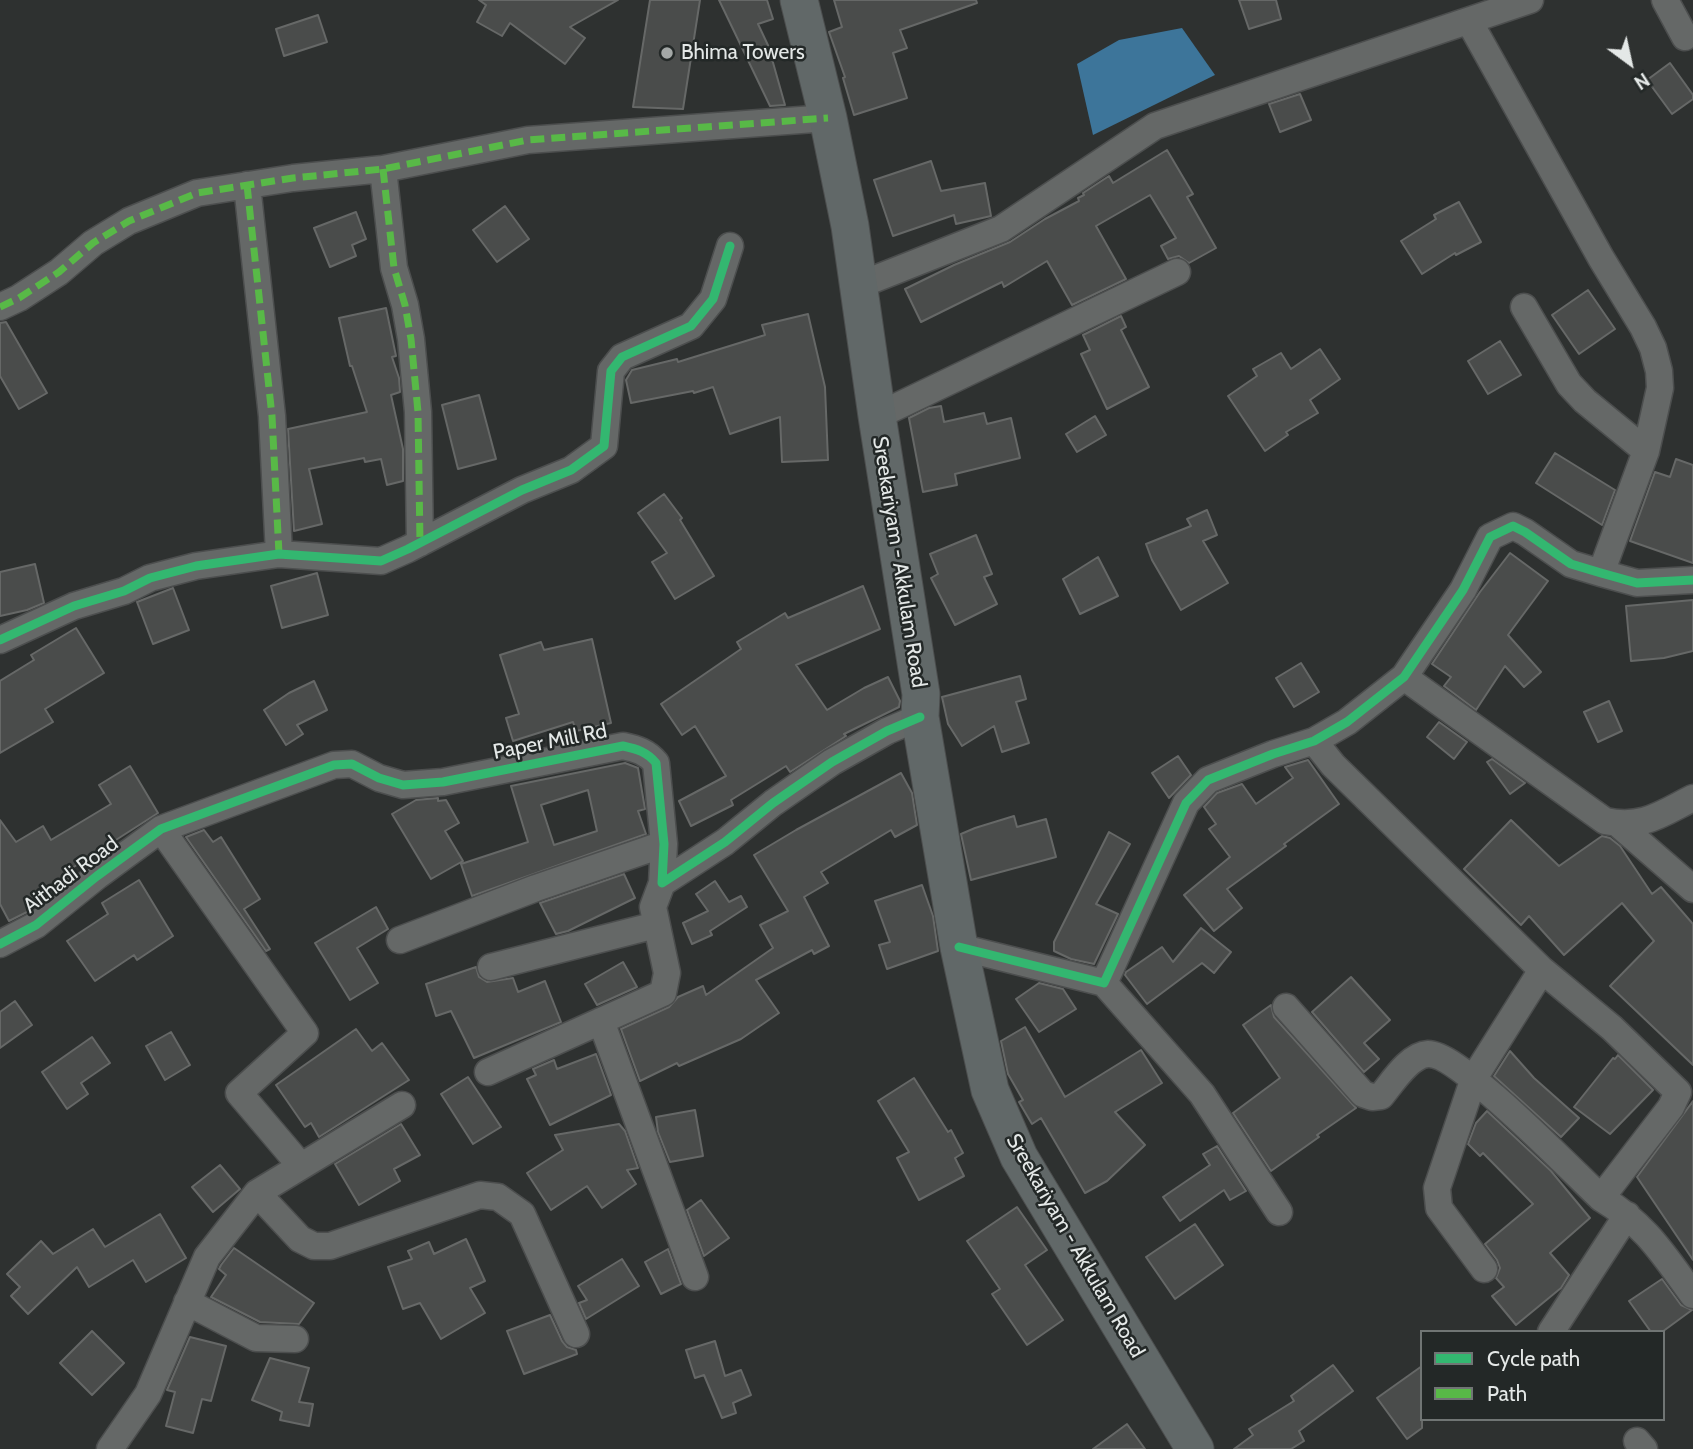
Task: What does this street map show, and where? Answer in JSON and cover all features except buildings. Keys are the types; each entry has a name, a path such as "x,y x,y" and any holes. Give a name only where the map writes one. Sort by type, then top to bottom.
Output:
{"main road":[{"name":"Sreekariyam - Akkulam Road","path":"799,0 828,118 850,226 921,694 920,717 959,947 990,1090 1019,1157 1195,1449"}],"street":[{"path":"857,286 1001,229 1155,126 1530,0"},
{"path":"1665,0 1685,37"},
{"path":"1469,20 1653,348 1659,371 1660,388 1646,451 1601,573"},
{"path":"0,306 19,298 59,272 93,243 129,221 197,193 293,178 383,169 528,140 828,118"},
{"path":"383,169 394,268 405,305 418,412 419,543"},
{"path":"247,185 272,416 279,554"},
{"path":"0,640 74,606 124,591 150,578 196,566 279,554 381,561 522,490 571,470 604,446 611,371 622,357 691,326 713,299 730,246"},
{"path":"877,416 1177,272"},
{"path":"1524,307 1569,384 1585,401 1646,451"},
{"path":"1104,983 1185,803 1209,780 1314,741 1347,722 1405,677 1463,590 1490,537 1513,526 1571,564 1601,573 1637,583 1693,580"},
{"path":"1405,677 1605,821 1628,825 1659,817 1693,798"},
{"path":"662,883 724,842 831,762 887,731 920,717"},
{"path":"1314,741 1333,765 1542,970 1612,1028 1678,1092 1671,1107 1601,1198"},
{"name":"Paper Mill Rd","path":"161,829 334,765 352,764 379,778 403,785 443,782 623,746 650,755 656,763 664,844 662,883 653,907 667,973 663,993 601,1021"},
{"path":"1617,823 1693,889"},
{"path":"161,829 305,1033 239,1093 300,1165"},
{"name":"Aithadi Road","path":"0,944 36,925 161,829"},
{"path":"400,940 536,888 664,844"},
{"path":"491,967 656,925"},
{"path":"959,947 1104,983 1202,1094 1279,1212"},
{"path":"1484,1269 1439,1208 1437,1188 1474,1078 1542,970"},
{"path":"1286,1007 1363,1094 1381,1096 1418,1057 1429,1054 1442,1058 1474,1078 1601,1198 1643,1228 1693,1295"},
{"path":"488,1072 601,1021 695,1277"},
{"path":"110,1449 148,1394 207,1257 257,1193 402,1105"},
{"path":"257,1193 300,1239 314,1246 330,1246 480,1195 498,1197 522,1214 576,1334"},
{"path":"1552,1330 1627,1215"},
{"path":"187,1302 256,1338 295,1339"}],"water":[{"path":"1182,28 1215,75 1093,135 1077,64 1119,40"}],"marked path":[{"path":"0,307 59,272 93,243 129,221 197,193 293,178 383,169 528,140 828,118"},
{"path":"383,169 394,268 411,339 418,412 420,543"},
{"path":"247,185 272,416 279,554"}],"cycle path":[{"path":"0,640 74,606 124,591 150,578 196,566 279,554 381,561 522,490 571,470 604,446 611,371 622,357 691,326 713,299 730,246"},
{"path":"959,947 1104,983 1186,803 1208,780 1314,741 1347,722 1404,677 1463,590 1490,537 1513,526 1571,564 1637,583 1693,580"},
{"path":"0,944 36,925 161,829 334,765 352,764 379,778 403,785 443,782 623,746 637,750 656,763 664,844 662,883 725,842 773,803 832,762 887,731 920,717"}],"place":[{"name":"Bhima Towers","path":"667,53"}]}
